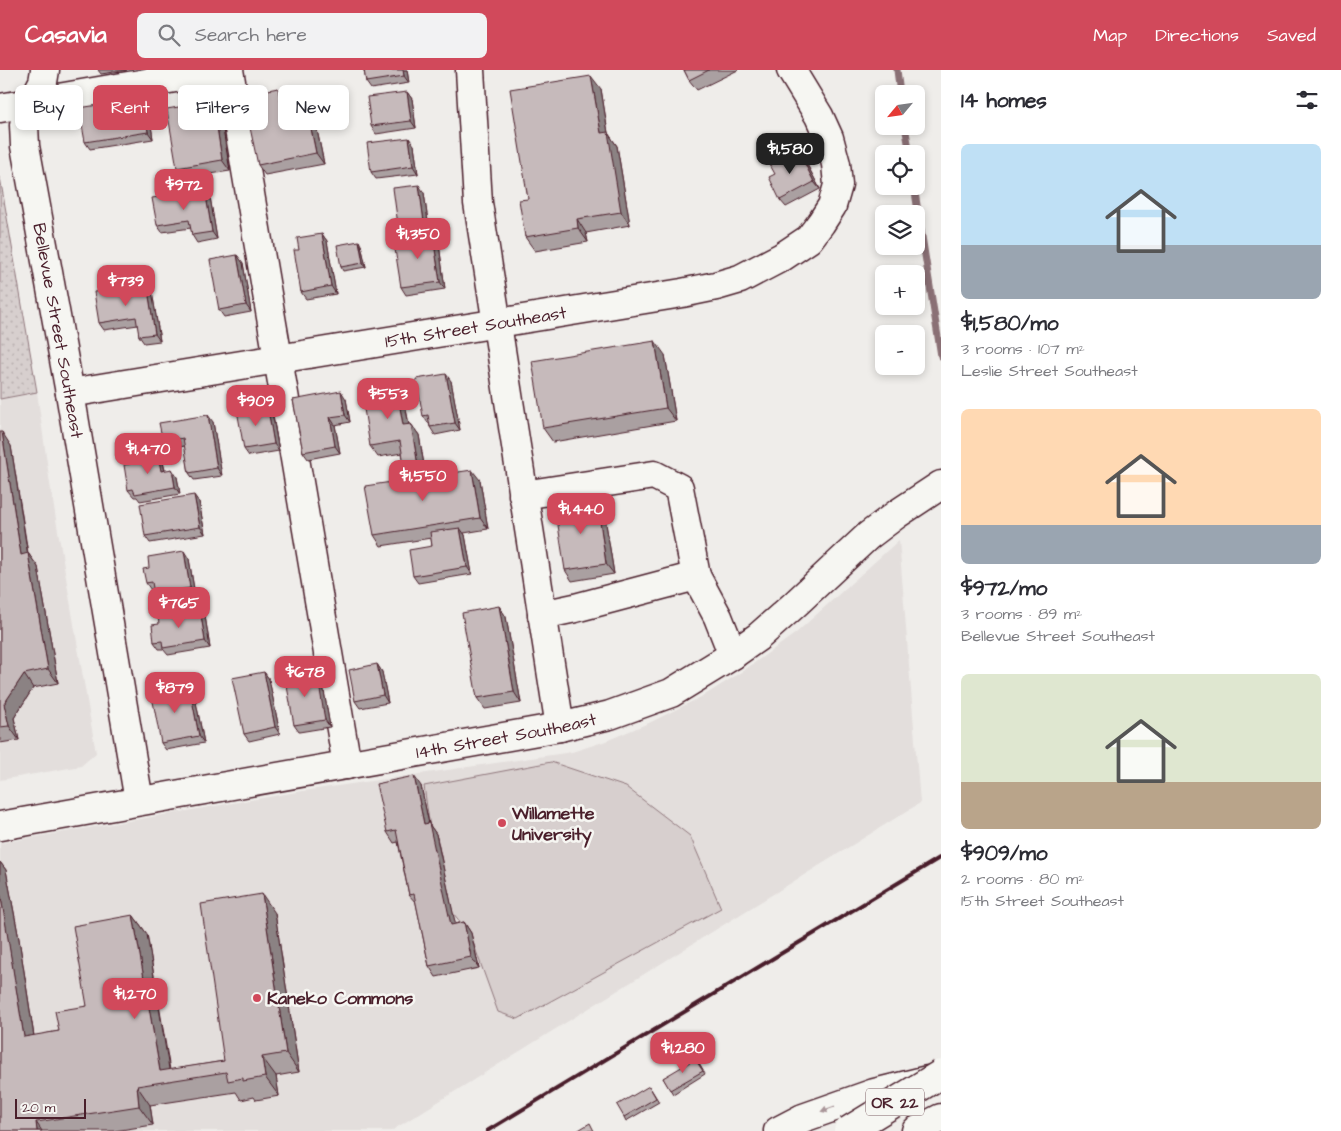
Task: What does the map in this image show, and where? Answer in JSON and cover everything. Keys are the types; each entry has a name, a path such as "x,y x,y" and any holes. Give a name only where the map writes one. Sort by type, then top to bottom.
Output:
{"main road":[{"name":"Bellevue Street Southeast","path":"41,85 45,70"},
{"path":"83,93 222,70"},
{"path":"229,70 347,764"},
{"path":"470,70 478,203 560,727"},
{"name":"15th Street Southeast","path":"70,393 682,293 740,279 782,257 809,239 832,206 838,185 836,164 829,138 819,116 791,70"},
{"path":"0,108 15,105"},
{"name":"Bellevue Street Southeast","path":"24,130 25,146 70,393 139,801"},
{"path":"523,495 654,475 679,488 696,576 718,617 732,655"},
{"name":"14th Street Southeast","path":"0,826 560,727 610,715 671,693 758,637 868,536 930,492"},
{"path":"542,615 696,576"},
{"path":"778,1131 802,1118 874,1092 916,1083 941,1075"},
{"name":"OR 22","path":"848,1131 941,1075"},
{"path":"916,1131 941,1118"}],"shaded area":[{"path":"0,177 37,392 0,399"},
{"path":"37,392 50,484 96,753 81,766 0,780 0,399"},
{"name":"Willamette University","path":"899,540 920,803 391,1131 0,1131 0,843 303,791 572,752 606,741 651,722 705,695 743,671 796,633"},
{"path":"551,762 626,787 690,836 721,908 518,1019 498,1012 470,934 453,913 437,837 431,835 424,786"}],"building":[{"path":"364,70 403,70 404,76 366,82"},
{"path":"684,70 709,70 689,80"},
{"path":"591,76 601,133 608,132 621,212 577,219 578,228 525,237 519,200 528,199 510,89"},
{"path":"278,88 278,130 311,130 316,153 258,165 250,130 268,130 268,90"},
{"path":"407,92 411,121 371,126 367,97"},
{"path":"93,106 93,130 148,130 148,132 85,142 83,107"},
{"path":"178,107 178,130 217,130 222,160 177,168 168,109"},
{"path":"409,138 413,166 371,172 367,143"},
{"path":"798,150 814,182 780,200 769,177 775,174 770,165"},
{"path":"419,185 424,222 398,225 393,188"},
{"path":"205,190 212,232 192,235 189,220 157,225 152,198"},
{"path":"432,230 440,282 401,287 395,249 408,247 407,234"},
{"path":"322,234 331,286 301,292 294,250 299,250 297,238"},
{"path":"359,241 363,263 341,267 337,245"},
{"path":"237,255 246,305 219,310 210,260"},
{"path":"147,284 155,334 139,336 136,317 99,323 94,292"},
{"path":"655,341 666,408 543,428 532,361"},
{"path":"446,374 455,423 430,427 428,415 423,416 416,379"},
{"path":"395,379 403,425 411,424 419,472 406,475 400,441 370,446 360,384"},
{"path":"341,391 345,415 330,417 335,446 303,452 293,400"},
{"path":"267,404 274,444 244,449 237,410"},
{"path":"208,415 217,468 189,473 183,438 163,442 159,423"},
{"path":"0,432 2,432 21,555 28,553 48,669 24,674 4,704 9,726 0,727"},
{"path":"158,455 161,471 172,469 175,487 135,494 133,489 128,490 124,465 130,464 129,459"},
{"path":"472,470 480,518 374,535 365,486"},
{"path":"194,495 200,527 145,536 140,504"},
{"path":"597,500 606,564 565,570 555,506"},
{"path":"460,528 467,567 413,576 409,550 432,546 430,532"},
{"path":"184,551 190,588 154,594 152,582 146,583 143,569 149,568 148,557"},
{"path":"499,606 514,692 477,698 462,613"},
{"path":"200,609 205,641 163,648 162,641 154,642 152,625 159,624 158,616"},
{"path":"377,664 383,695 355,701 349,670"},
{"path":"313,670 314,679 318,678 325,720 294,725 285,675"},
{"path":"264,672 275,727 244,734 232,678"},
{"path":"189,684 199,736 161,743 151,691"},
{"path":"414,776 424,824 429,823 451,925 464,922 471,957 429,966 414,894 409,895 396,830 387,832 376,784"},
{"name":"Kaneko Commons","path":"0,892 24,1037 59,1031 55,1011 87,1006 73,926 133,915 160,1071 224,1061 201,904 262,894 286,1053 262,1057 265,1077 243,1081 243,1078 228,1081 226,1072 137,1086 139,1106 36,1122 37,1131 0,1131"},
{"path":"695,1059 703,1071 670,1090 663,1078"},
{"path":"649,1086 656,1098 624,1117 617,1105"},
{"path":"590,1123 594,1131 577,1131"}],"waterway":[{"path":"897,70 899,85"},
{"path":"907,135 908,145"},
{"path":"915,195 941,356"},
{"path":"906,1126 924,1097"}],"railway":[{"path":"487,1131 941,857"}],"place":[{"name":"Willamette University","path":"502,823"},
{"name":"Kaneko Commons","path":"257,998"}]}
